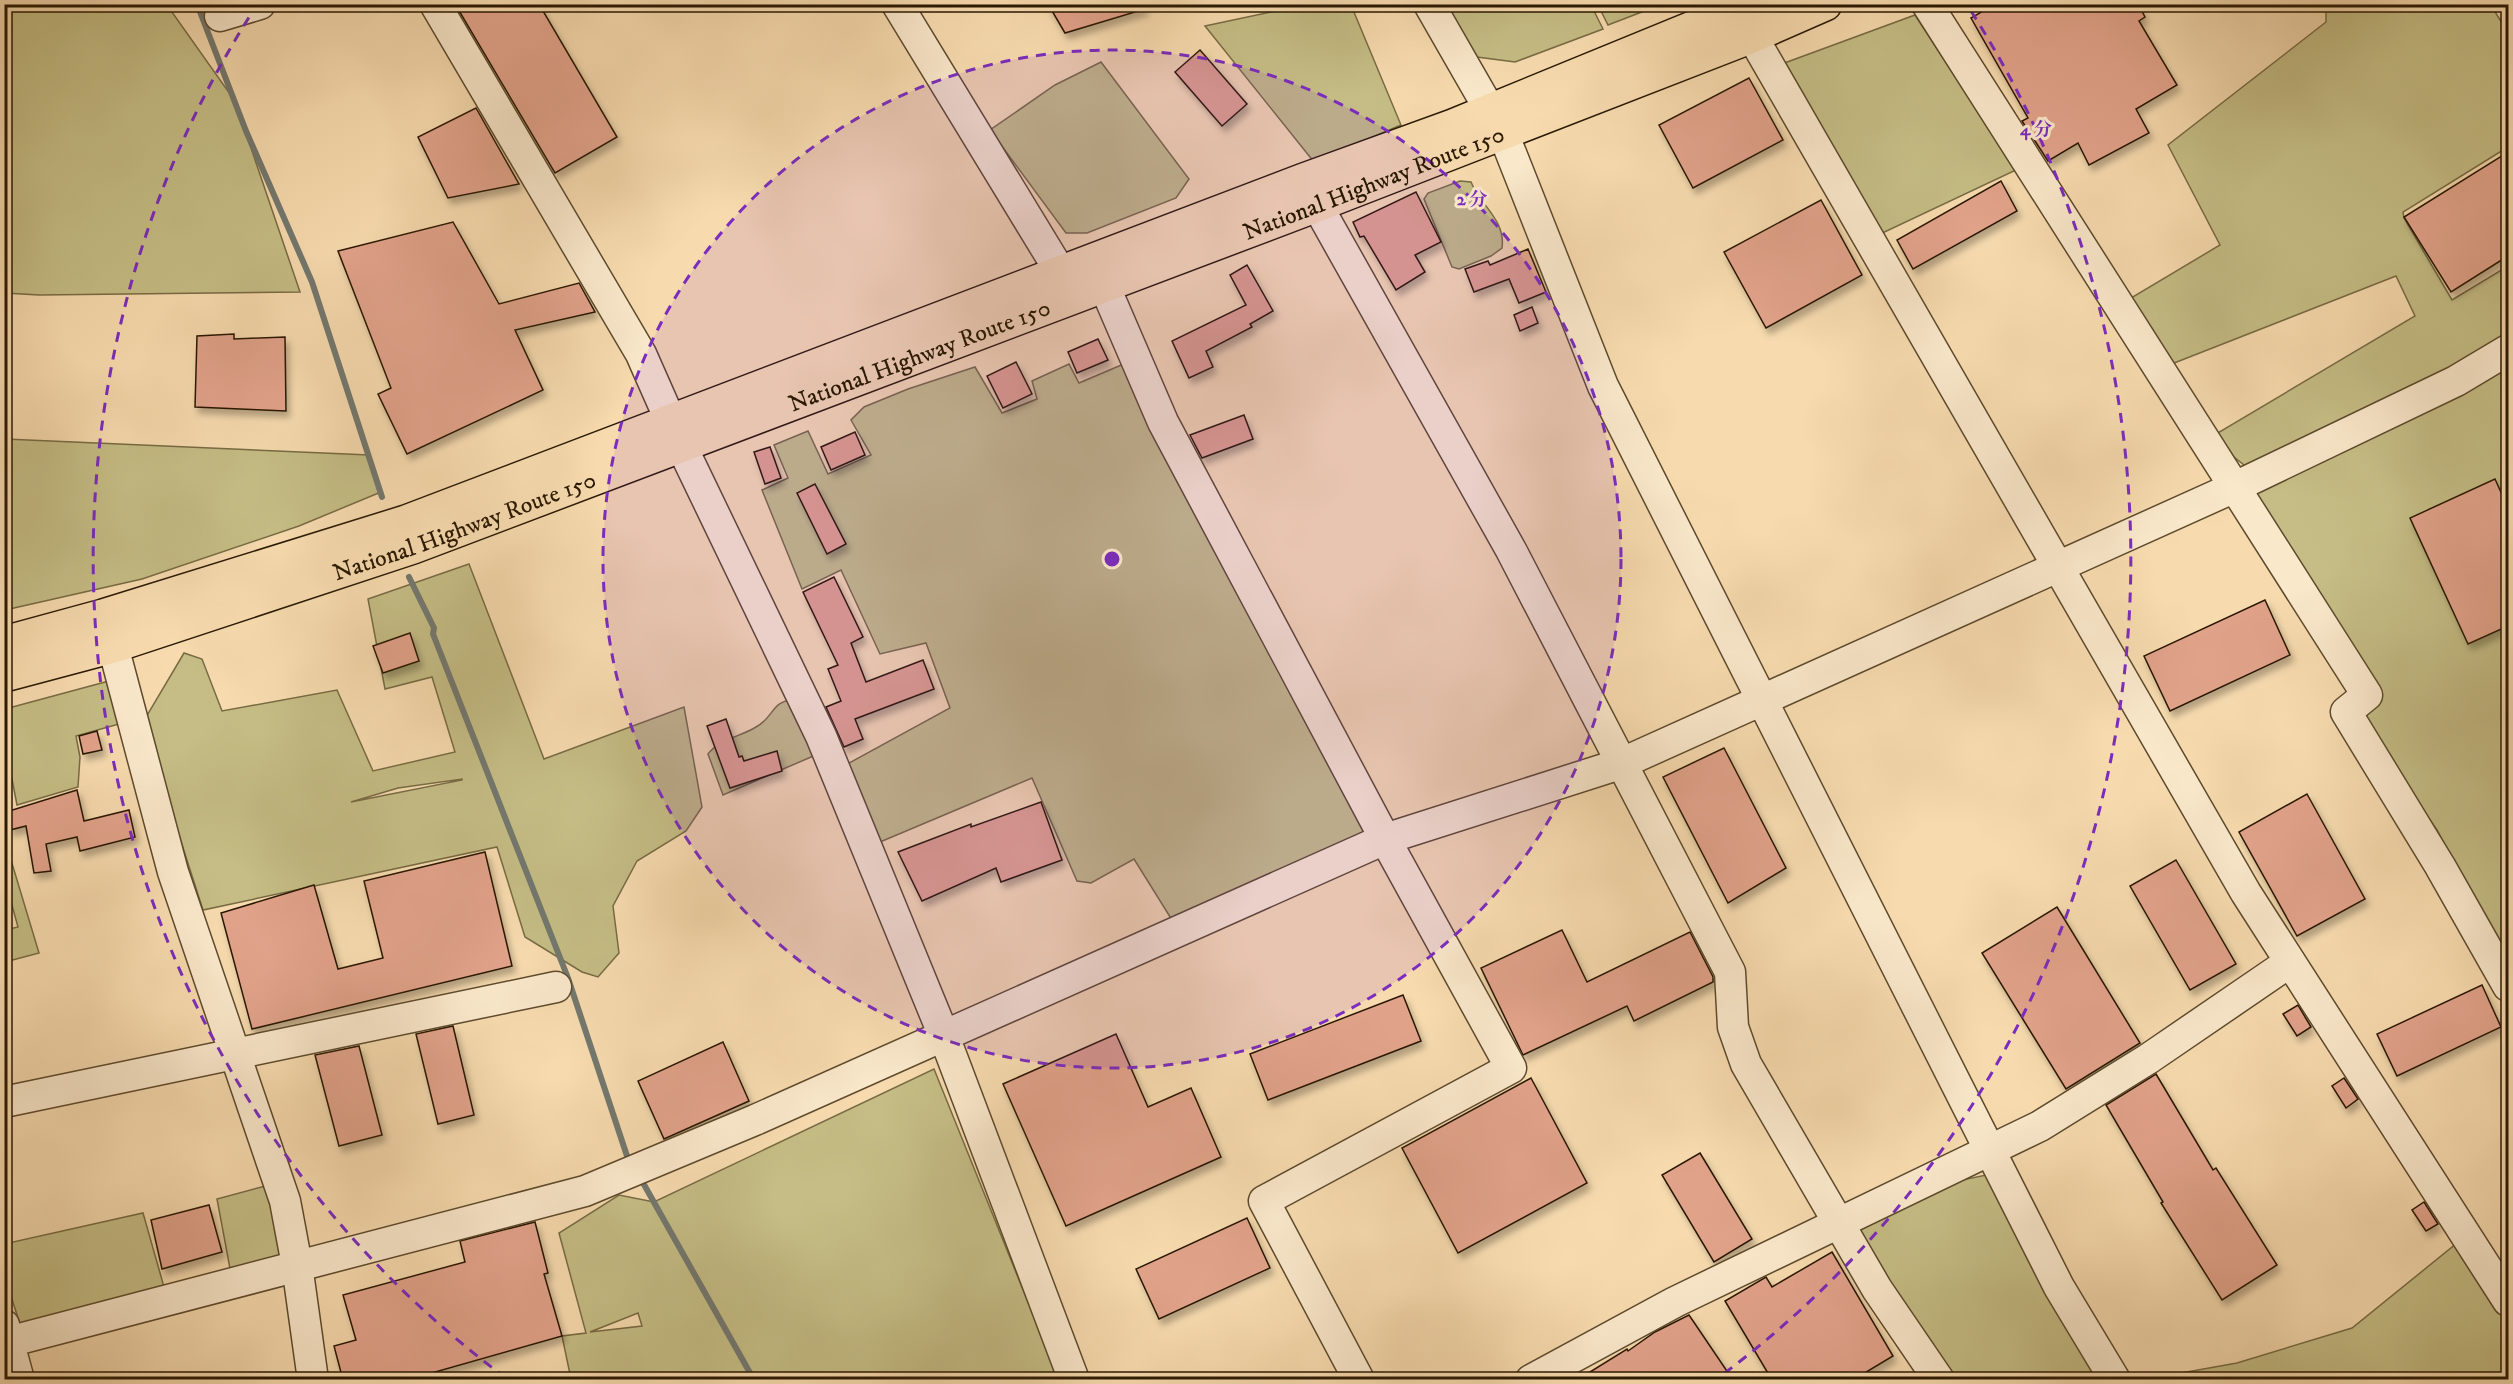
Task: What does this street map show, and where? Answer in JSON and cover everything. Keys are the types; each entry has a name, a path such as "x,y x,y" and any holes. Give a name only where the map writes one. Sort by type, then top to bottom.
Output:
{"highway":[{"name":"National Highway Route 150","path":"4,643 104,616 406,522 676,434 1104,285 1317,205 1496,122 1747,13 1825,4"},
{"name":"National Highway Route 150","path":"4,675 113,646 413,547 1061,273 1453,126 1496,122"}],"street":[{"path":"220,16 260,4"},
{"path":"435,4 641,354 676,434 821,736 944,1036 1074,1380"},
{"path":"897,4 1061,273"},
{"path":"1429,4 1496,122 1603,386 2059,1287 2115,1380"},
{"path":"1927,4 2367,695 2346,712 2440,867 2508,986"},
{"path":"1747,13 2059,567 2246,893 2364,1073 2508,1301"},
{"path":"1317,205 1511,550 1620,764 1730,972 1733,1027 1746,1064 1877,1289 1939,1380"},
{"path":"1104,285 1163,422 1385,839 1511,1068 1264,1201 1359,1380"},
{"path":"19,1380 6,1336 297,1265 585,1191 944,1036 1385,839 1620,764 2235,487 2456,381 2508,350"},
{"path":"113,646 173,872 285,1201 297,1265 313,1380"},
{"path":"1531,1380 1675,1302 1989,1148 2040,1126 2148,1059 2290,962"},
{"path":"4,1102 556,987"}],"shaded area":[{"path":"4,5 167,5 235,101 300,292 39,295 5,293"},
{"path":"1304,5 1351,5 1401,125 1314,162 1205,26"},
{"path":"1445,5 1591,5 1603,29 1515,62 1477,57"},
{"path":"1598,5 1660,5 1608,25"},
{"path":"2326,5 2491,5 2508,33 2508,99 2505,96 2508,101 2508,147 2403,212 2404,218 2452,300 2508,266 2508,342 2248,468 2225,450 2216,434 2415,316 2396,276 2169,365 2126,301 2220,245 2168,145 2326,22"},
{"path":"1915,15 2016,170 1876,236 1771,68"},
{"path":"1101,62 1189,179 1176,198 1087,233 1066,233 990,130 1055,85"},
{"path":"1460,181 1471,182 1496,221 1502,238 1502,248 1491,256 1459,269 1452,267 1424,199 1428,193"},
{"path":"2508,359 2508,965 2437,830 2362,721 2254,494"},
{"path":"1126,363 1367,835 1172,920 1134,859 1091,883 1077,881 1032,778 880,842 840,768 950,708 926,643 880,654 841,570 802,589 762,490 788,478 774,445 808,431 828,474 871,455 851,420 864,407 908,389 975,367 1002,413 1037,399 1032,381 1069,364 1079,383"},
{"path":"5,439 369,455 381,492 299,526 142,579 5,610"},
{"path":"469,564 544,759 684,707 702,807 686,831 637,861 613,906 619,953 598,977 582,972 525,937 497,847 203,910 176,826 146,717 184,653 202,659 222,711 337,690 373,771 455,752 432,677 385,689 368,599","holes":["462,780 351,802 398,788"]},
{"path":"109,681 119,724 76,736 80,757 78,787 17,805 5,743 4,724 10,722 5,709"},
{"path":"796,699 818,754 723,795 708,754 718,745 762,723 781,703"},
{"path":"11,860 39,953 5,962 5,930 18,927 5,880 5,864"},
{"path":"934,1069 1059,1379 571,1379 562,1336 586,1333 559,1233 619,1195 654,1202","holes":["638,1313 642,1326 590,1332"]},
{"path":"2001,1172 2116,1379 1942,1379 1844,1204"},
{"path":"273,1184 289,1258 231,1274 217,1199"},
{"path":"143,1213 166,1294 22,1330 5,1278 4,1244"},
{"path":"2467,1235 2508,1308 2508,1379 2142,1380 2237,1363 2352,1328"}],"building":[{"path":"455,4 539,4 617,137 555,173"},
{"path":"1048,4 1144,4 1145,9 1065,33"},
{"path":"1995,4 2138,4 2145,17 2139,21 2177,85 2136,109 2149,133 2089,165 2078,143 2048,161 2022,121 2028,118 1971,18"},
{"path":"1200,50 1247,104 1222,126 1175,72"},
{"path":"1749,78 1783,140 1693,188 1659,125"},
{"path":"476,108 519,184 448,198 418,137"},
{"path":"2508,152 2508,256 2451,292 2404,217"},
{"path":"2001,181 2017,211 1913,269 1897,240"},
{"path":"1416,192 1441,242 1415,255 1425,272 1396,290 1364,236 1360,237 1353,222"},
{"path":"1821,200 1862,275 1766,328 1724,252"},
{"path":"453,222 499,304 579,283 595,312 515,330 543,390 407,454 378,394 391,388 338,251"},
{"path":"1528,249 1546,292 1519,303 1509,279 1474,292 1465,269 1488,261 1490,265"},
{"path":"1247,265 1273,311 1250,324 1252,327 1206,351 1213,367 1189,378 1172,341 1246,305 1230,275"},
{"path":"1532,307 1538,323 1520,331 1514,315"},
{"path":"234,334 234,339 285,337 286,411 195,407 197,336"},
{"path":"1098,339 1108,360 1077,373 1068,352"},
{"path":"1016,362 1032,394 1003,408 987,376"},
{"path":"1244,415 1253,439 1202,458 1190,435"},
{"path":"855,432 865,455 831,470 821,447"},
{"path":"770,447 781,478 765,484 754,452"},
{"path":"2495,479 2508,508 2508,626 2468,644 2410,518"},
{"path":"815,484 846,544 827,554 797,493"},
{"path":"834,577 863,637 851,643 866,682 923,660 934,689 855,719 863,739 844,747 826,707 841,701 828,669 838,665 803,592"},
{"path":"2265,600 2290,655 2170,711 2144,656"},
{"path":"410,633 419,661 383,673 373,646"},
{"path":"726,719 739,757 742,756 744,761 777,751 782,771 730,788 707,726"},
{"path":"97,731 102,750 83,754 79,736"},
{"path":"1724,748 1786,868 1728,903 1663,777"},
{"path":"77,790 84,821 129,810 135,837 80,851 77,837 46,844 51,871 34,873 26,826 10,830 6,812"},
{"path":"2307,794 2365,899 2297,936 2239,832"},
{"path":"1041,802 1062,860 1001,882 996,868 922,901 898,852 971,824 971,827"},
{"path":"485,852 512,966 252,1029 221,913 314,885 338,969 383,958 364,881"},
{"path":"2176,860 2236,964 2190,990 2130,886"},
{"path":"2057,907 2140,1043 2066,1089 1982,953"},
{"path":"1562,930 1587,982 1690,932 1713,977 1713,982 1634,1021 1627,1006 1523,1055 1481,968"},
{"path":"2482,985 2501,1027 2397,1076 2377,1034"},
{"path":"1403,995 1421,1041 1268,1100 1250,1054"},
{"path":"2298,1005 2311,1027 2297,1036 2283,1014"},
{"path":"453,1026 474,1115 438,1124 416,1034"},
{"path":"1116,1034 1148,1107 1191,1088 1221,1157 1066,1226 1003,1084"},
{"path":"723,1042 749,1101 664,1139 638,1081"},
{"path":"359,1046 382,1135 339,1146 315,1055"},
{"path":"2156,1074 2213,1170 2216,1168 2277,1265 2222,1300 2161,1203 2163,1202 2106,1105"},
{"path":"1531,1078 1587,1183 1458,1253 1402,1148"},
{"path":"2344,1078 2358,1099 2346,1108 2332,1086"},
{"path":"1700,1153 1752,1239 1714,1262 1662,1175"},
{"path":"2424,1202 2438,1224 2426,1231 2412,1210"},
{"path":"209,1205 222,1252 162,1269 151,1220"},
{"path":"1247,1218 1270,1268 1159,1319 1136,1269"},
{"path":"535,1222 548,1273 544,1274 562,1336 407,1380 343,1380 334,1346 356,1340 343,1295 465,1262 460,1241"},
{"path":"1832,1252 1893,1356 1853,1380 1772,1380 1725,1301 1766,1277 1772,1287"},
{"path":"1689,1315 1733,1380 1577,1380 1627,1349 1628,1351 1655,1332"}],"waterway":[{"path":"197,4 246,131 312,282 382,497"},
{"path":"409,577 434,628 433,634 568,978 628,1159"},
{"path":"642,1181 754,1380"}]}
